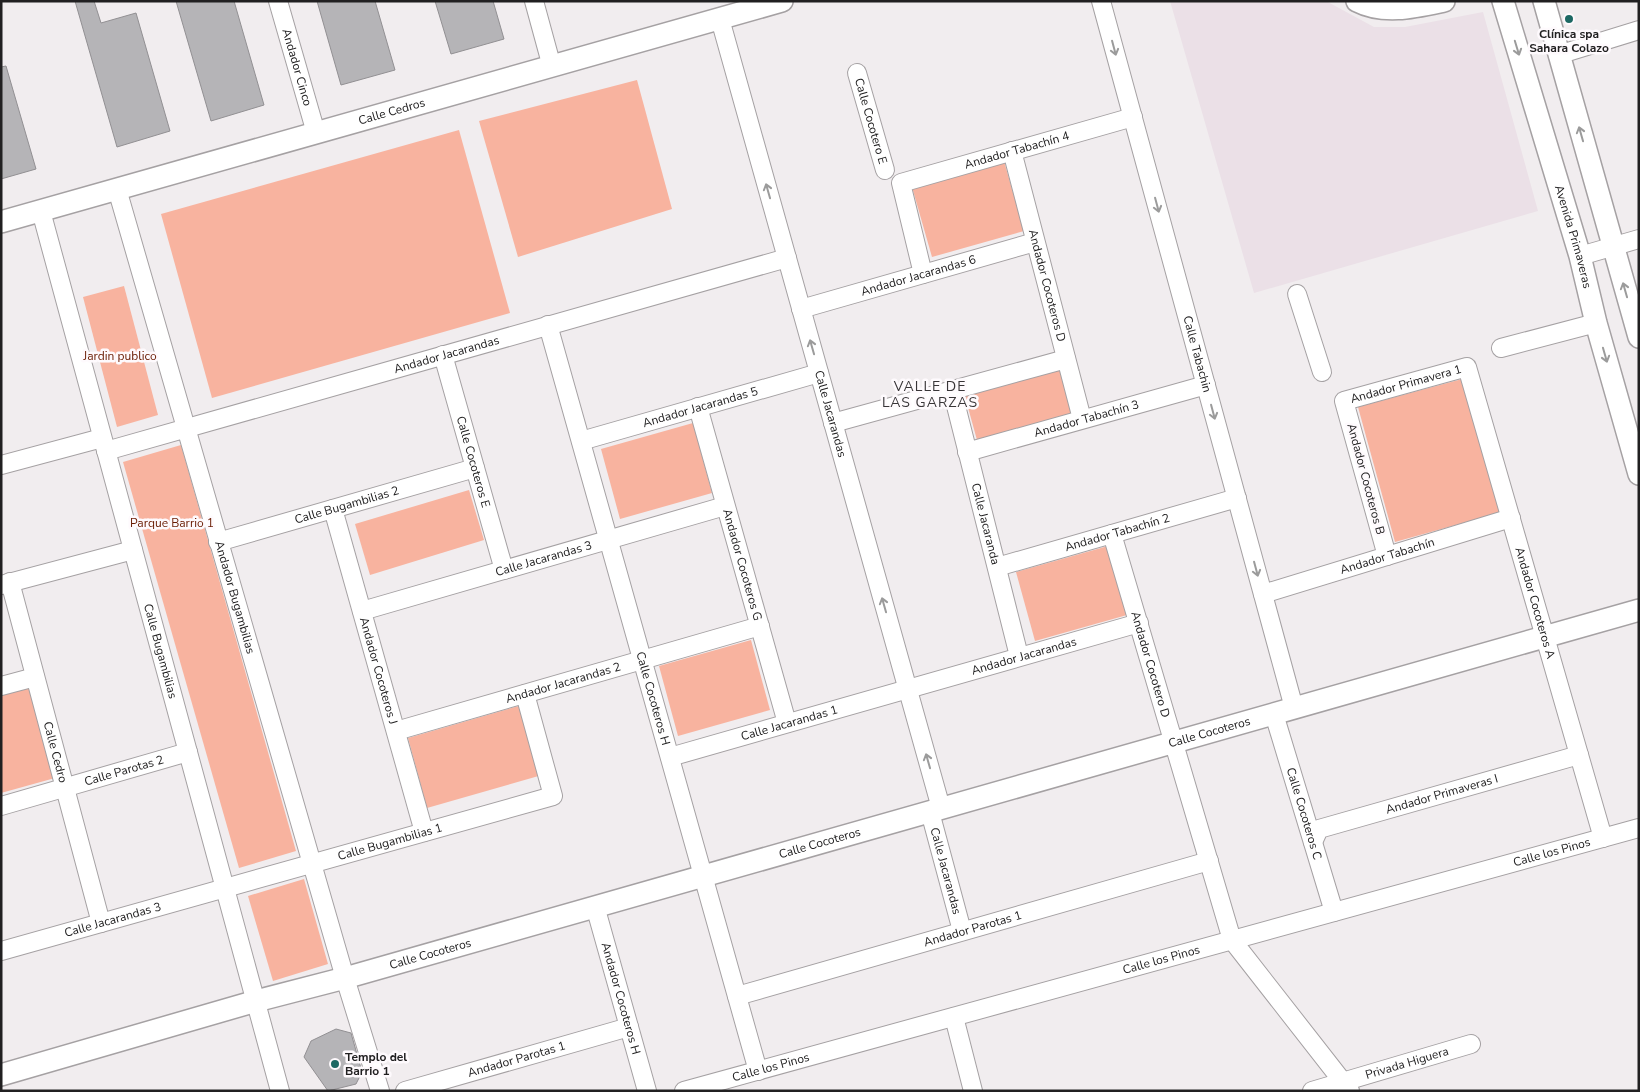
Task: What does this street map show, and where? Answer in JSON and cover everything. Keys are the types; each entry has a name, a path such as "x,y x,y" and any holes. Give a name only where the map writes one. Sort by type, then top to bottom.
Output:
{"street":[{"name":"Andador Cinco","path":"278,1 316,133"},
{"path":"534,1 552,67"},
{"name":"Calle Cedros","path":"1,222 782,1"},
{"name":"Calle Tabachin","path":"1101,1 1263,594 1284,711"},
{"path":"1357,1 1367,6 1408,9 1444,1"},
{"name":"Avenida Primaveras","path":"1503,1 1580,256 1596,323 1639,474"},
{"path":"1544,1 1639,337"},
{"name":"Calle Jacarandas","path":"720,19 907,688 962,931"},
{"path":"1558,56 1639,30"},
{"name":"Calle Cocotero E","path":"857,73 885,170"},
{"name":"Andador Tabachín 4","path":"922,274 901,183 1133,117"},
{"name":"Andador Cocoteros D","path":"1012,151 1082,420"},
{"name":"Andador Bugambilias","path":"117,190 345,978 380,1091"},
{"name":"Calle Bugambilias","path":"41,211 280,1091"},
{"path":"1580,256 1639,239"},
{"name":"Andador Jacarandas 6","path":"801,309 1036,242"},
{"name":"Andador Jacarandas","path":"1,465 186,428 787,258"},
{"path":"1297,294 1322,372"},
{"path":"1501,348 1596,323"},
{"name":"Calle Cocoteros H","path":"548,326 758,1071"},
{"name":"Calle Cocoteros E","path":"443,355 504,570"},
{"path":"833,423 1066,359"},
{"name":"Andador Primavera 1","path":"1344,401 1468,367"},
{"name":"Andador Cocoteros A","path":"1468,367 1603,838"},
{"name":"Andador Jacarandas 5","path":"581,441 819,373"},
{"name":"Andador Tabachín 3","path":"967,452 1206,385"},
{"name":"Calle Jacaranda","path":"952,390 1019,656"},
{"name":"Andador Cocoteros B","path":"1344,401 1387,556"},
{"name":"Andador Cocoteros G","path":"698,407 787,723"},
{"name":"Calle Bugambilias 2","path":"218,542 475,468"},
{"name":"Andador Tabachín 2","path":"997,567 1237,498"},
{"name":"Calle Jacarandas 3","path":"362,611 726,506"},
{"name":"Andador Cocoteros J","path":"333,509 424,832"},
{"name":"Andador Tabachín","path":"1263,594 1511,518"},
{"name":"Andador Cocotero D","path":"1112,534 1232,940"},
{"path":"6,584 133,550"},
{"name":"Calle Cedro","path":"6,584 35,677 101,923"},
{"name":"Calle Cocoteros","path":"1,1075 256,1001 345,978 1639,610"},
{"name":"Andador Jacarandas","path":"907,688 1139,623"},
{"name":"Andador Jacarandas 2","path":"396,731 760,626"},
{"path":"1,686 35,677"},
{"name":"Calle Jacarandas 1","path":"670,757 907,688"},
{"name":"Calle Bugambilias 1","path":"225,888 553,796 525,694"},
{"name":"Calle Cocoteros C","path":"1284,711 1313,842 1334,912"},
{"name":"Calle Parotas 2","path":"1,806 188,752"},
{"name":"Andador Primaveras I","path":"1313,842 1319,829 1579,755"},
{"name":"Calle los Pinos","path":"684,1091 1639,828"},
{"name":"Andador Parotas 1","path":"737,996 1209,861"},
{"name":"Calle Jacarandas 3","path":"1,951 225,888"},
{"name":"Andador Cocoteros H","path":"595,906 647,1091"},
{"path":"1232,940 1346,1086"},
{"path":"954,1016 973,1091"},
{"name":"Andador Parotas 1","path":"405,1091 629,1027"},
{"name":"Privada Higuera","path":"1312,1091 1346,1086 1470,1044"}],"shaded area":[{"path":"1170,1 1326,1 1374,27 1405,27 1483,12 1538,211 1254,293"}],"green space":[{"path":"637,80 672,209 518,257 479,121"},
{"path":"459,130 510,313 212,398 161,214"},
{"path":"1004,161 1024,231 932,257 912,187"},
{"name":"Jardin publico","path":"124,286 158,415 117,427 83,297"},
{"path":"1062,367 1074,413 977,440 964,393"},
{"path":"1466,378 1502,512 1395,542 1358,407"},
{"path":"693,423 712,493 620,519 601,449"},
{"name":"Parque Barrio 1","path":"181,445 296,851 239,868 123,462"},
{"path":"469,490 484,540 370,575 355,524"},
{"path":"1108,546 1127,615 1035,641 1016,572"},
{"path":"751,640 770,710 678,736 659,666"},
{"path":"30,684 55,778 1,793 1,691"},
{"path":"522,705 542,775 427,808 408,738"},
{"path":"304,879 328,964 273,981 248,896"}],"building":[{"path":"75,1 94,1 101,23 136,13 170,131 117,147"},
{"path":"176,1 234,1 264,105 211,121"},
{"path":"317,1 375,1 395,70 341,85"},
{"path":"435,1 493,1 504,39 451,54"},
{"path":"6,66 36,169 1,179 1,67"},
{"name":"Templo del Barrio 1","path":"336,1029 351,1033 362,1072 356,1084 328,1091 304,1057 311,1041"}],"place":[{"name":"Clínica spa Sahara Colazo","path":"1569,19"},
{"name":"Templo del Barrio 1","path":"335,1064"}],"district":[{"name":"VALLE DE LAS GARZAS","path":"930,394"}]}
